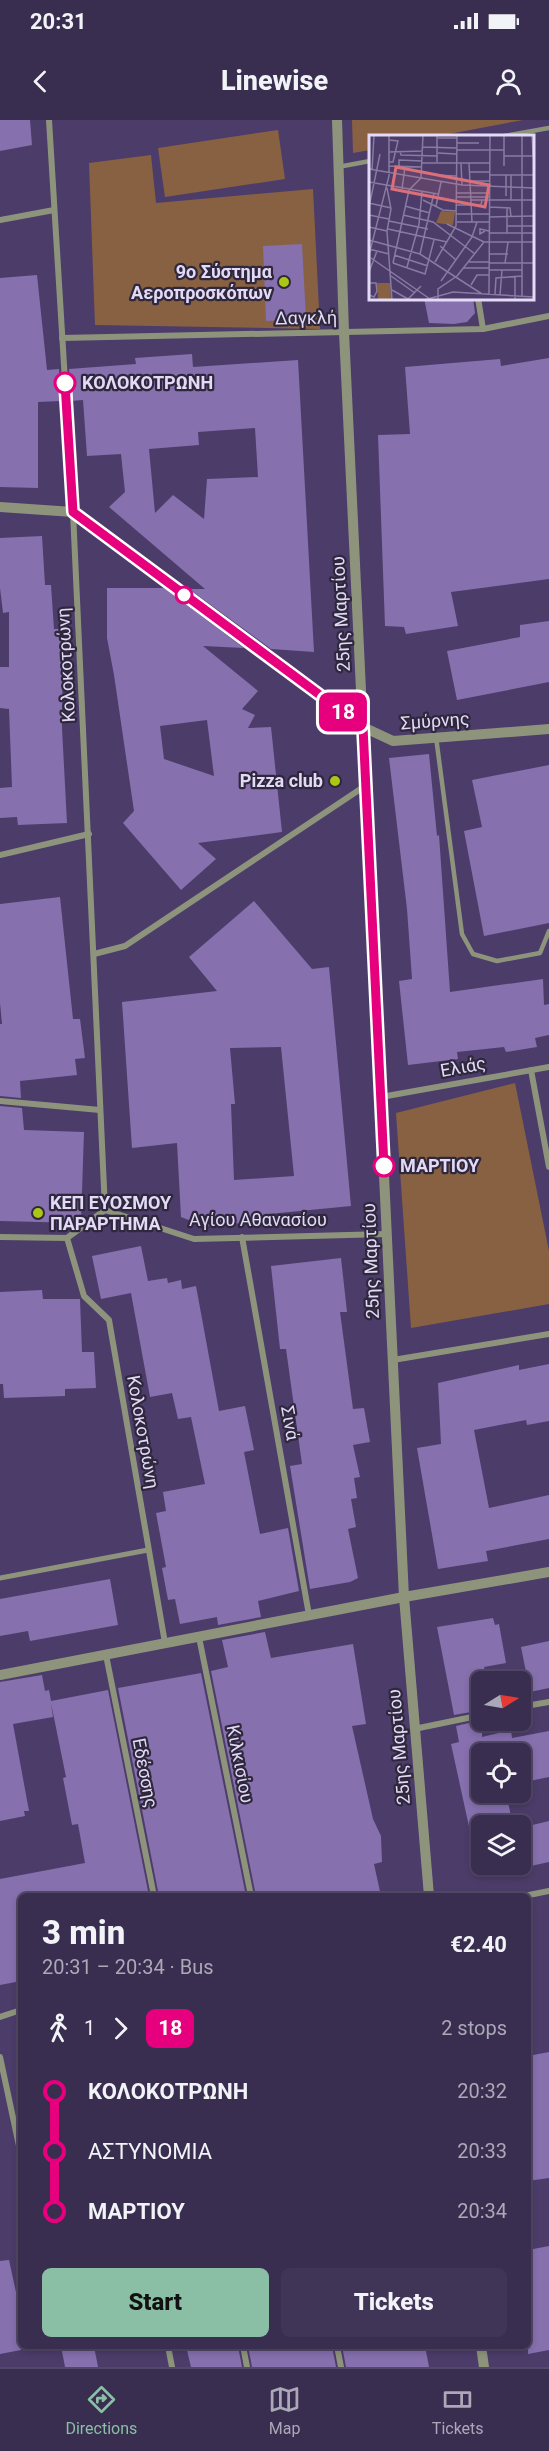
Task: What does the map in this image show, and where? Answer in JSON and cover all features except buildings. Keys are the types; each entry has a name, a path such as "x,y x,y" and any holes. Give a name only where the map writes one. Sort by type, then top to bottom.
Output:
{"street":[{"name":"Κολοκοτρώνη","path":"49,120 73,512 105,1210"},
{"name":"25ης Μαρτίου","path":"337,120 344,332 404,1597 413,1729 429,1893"},
{"path":"0,220 54,210"},
{"path":"478,300 483,328"},
{"name":"Δαγκλή","path":"62,338 483,328 549,316"},
{"path":"0,507 73,512"},
{"name":"Σμύρνης","path":"73,512 363,727 393,741 549,729"},
{"path":"94,954 125,946 366,786"},
{"path":"0,855 89,834"},
{"name":"Ελιάς","path":"381,1097 549,1066"},
{"path":"531,1070 549,1167"},
{"path":"0,1101 100,1110"},
{"path":"0,1237 67,1238 105,1210"},
{"name":"Αγίου Αθανασίου","path":"105,1210 194,1239 386,1234"},
{"name":"Σινά","path":"242,1237 309,1615"},
{"name":"Κολοκοτρώνη","path":"67,1238 84,1296 109,1320 165,1643"},
{"path":"392,1360 549,1334"},
{"path":"0,1578 148,1550"},
{"path":"0,1676 404,1597 549,1572"},
{"name":"Κιλκισίου","path":"199,1637 250,1893"},
{"name":"Εδέσσης","path":"106,1655 153,1893"},
{"path":"531,1705 549,1702"},
{"path":"413,1729 471,1717"},
{"path":"531,1894 549,1890"},
{"path":"0,2017 18,2011"},
{"path":"0,2057 18,2142"},
{"path":"169,2349 172,2367"},
{"path":"244,2349 247,2367"},
{"path":"338,2349 341,2367"},
{"path":"481,2349 484,2367"}],"lane":[{"path":"510,135 549,128"},
{"path":"338,167 369,161"},
{"path":"436,737 462,934 473,954 497,961 540,953 549,931"}],"shaded area":[{"path":"352,120 523,120 443,135 369,135 369,150 353,153"},
{"path":"278,130 285,179 165,197 158,148"},
{"path":"151,155 156,203 313,189 320,329 95,325 89,163"},
{"path":"515,1083 549,1251 549,1304 411,1328 396,1113"}],"bus line":[{"name":"18","path":"65,383 73,512 363,727 384,1166"}],"place":[{"name":"9ο Σύστημα Αεροπροσκόπων","path":"284,282"},
{"name":"ΚΟΛΟΚΟΤΡΩΝΗ","path":"65,383"},
{"name":"Pizza club","path":"335,781"},
{"name":"ΜΑΡΤΙΟΥ","path":"384,1166"},
{"name":"ΚΕΠ ΕΥΟΣΜΟΥ ΠΑΡΑΡΤΗΜΑ","path":"38,1213"}]}
